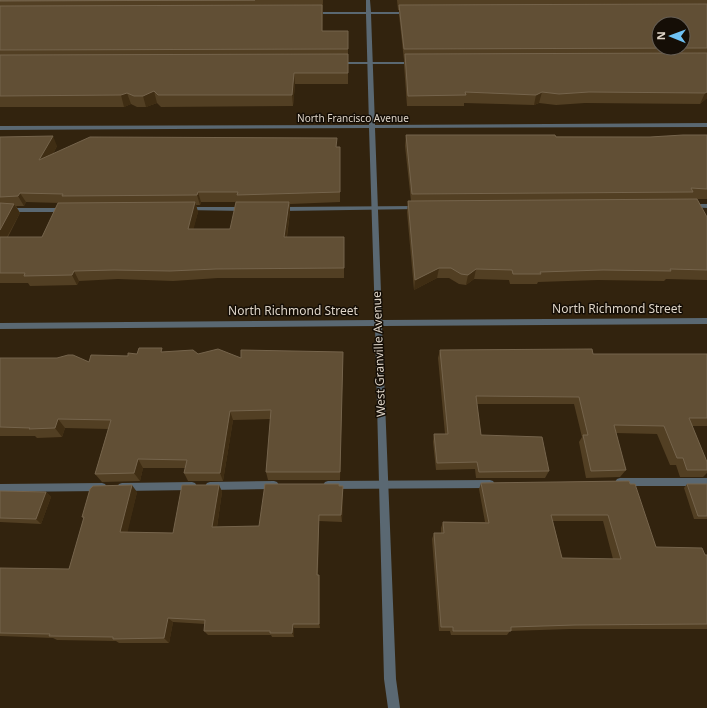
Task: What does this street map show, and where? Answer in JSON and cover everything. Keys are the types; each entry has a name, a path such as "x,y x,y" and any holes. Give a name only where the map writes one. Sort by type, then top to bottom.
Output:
{"street":[{"name":"West Granville Avenue","path":"368,0 390,679 394,708"},
{"path":"311,13 417,13"},
{"path":"334,63 421,62"},
{"name":"North Francisco Avenue","path":"0,128 707,125"},
{"path":"683,206 707,206"},
{"path":"277,209 424,208"},
{"path":"182,209 254,209"},
{"path":"0,210 71,210"},
{"name":"North Richmond Street","path":"0,326 707,321"},
{"path":"608,482 707,482"},
{"path":"314,485 498,484"},
{"path":"0,488 283,485"}],"building":[{"path":"0,0 255,0 0,1"},
{"path":"707,4 707,48 691,48 691,16 651,16 651,48 404,49 399,5"},
{"path":"322,5 322,31 348,31 348,49 0,50 0,6"},
{"path":"651,53 651,56 691,56 691,53 707,53 707,92 705,93 589,92 559,94 542,92 536,95 465,92 466,95 408,96 405,54"},
{"path":"348,54 348,73 294,73 292,95 158,95 154,91 143,96 134,96 127,93 121,95 0,96 0,55"},
{"path":"406,135 555,135 556,137 650,137 707,135 707,189 691,188 693,192 412,194"},
{"path":"53,136 39,160 90,137 337,138 336,147 340,147 340,192 237,195 238,192 198,192 197,195 62,196 63,194 20,193 18,196 0,197 0,137"},
{"path":"697,199 707,217 707,270 603,270 540,272 541,274 513,274 512,270 476,269 468,275 461,274 451,268 439,268 415,280 408,201"},
{"path":"195,202 188,229 230,229 236,202 289,202 284,237 344,237 344,268 74,271 72,275 24,276 25,273 0,273 0,237 42,237 58,203"},
{"path":"0,203 14,204 0,230"},
{"path":"139,348 162,348 161,352 193,350 198,354 218,349 241,358 241,350 343,352 340,472 266,472 271,410 230,411 220,473 184,473 187,460 138,459 134,473 95,474 111,420 58,419 55,428 29,429 30,428 0,427 0,358 57,358 73,355 89,362 91,355 128,356 128,353 137,354"},
{"path":"592,349 593,354 707,354 707,418 689,418 707,462 707,470 687,470 683,458 677,458 664,426 614,425 626,470 591,471 583,435 588,435 579,397 476,396 481,435 542,437 549,471 479,472 477,462 437,463 434,434 448,434 440,350"},
{"path":"629,481 630,484 635,484 656,547 702,548 705,555 707,555 707,624 511,627 511,631 453,631 453,627 441,627 434,533 444,533 443,522 489,523 481,483","holes":["551,515 608,515 621,559 562,558"]},
{"path":"265,484 339,484 339,486 343,486 341,515 319,515 317,575 319,575 319,624 293,624 292,633 270,633 270,631 204,631 205,620 168,618 164,638 113,639 113,637 49,636 50,634 0,633 0,568 69,569 84,517 82,517 90,489 93,486 132,485 120,532 173,533 182,485 219,485 212,527 259,526"},
{"path":"687,484 707,484 707,516 698,516"},
{"path":"0,491 46,492 36,519 0,518"}]}
